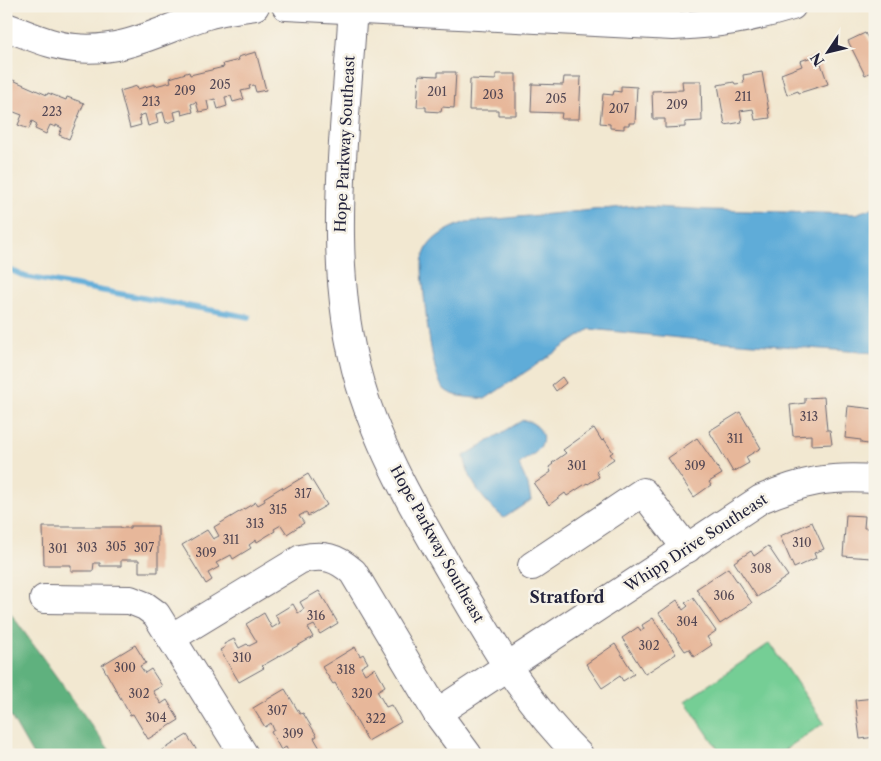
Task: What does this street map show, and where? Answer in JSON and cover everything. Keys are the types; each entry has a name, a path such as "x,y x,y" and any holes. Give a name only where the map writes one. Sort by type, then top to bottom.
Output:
{"street":[{"path":"6,27 49,43 75,48 101,48 129,44 206,15 235,8 255,6"},
{"path":"286,6 673,26 713,24 755,17 792,6"},
{"name":"Hope Parkway Southeast","path":"353,8 342,146 339,224 344,304 360,383 374,424 417,514 507,666 550,724 579,755"},
{"name":"Whipp Drive Southeast","path":"438,713 761,499 789,487 817,480 846,477 875,479"},
{"path":"532,566 643,492 686,548"},
{"path":"171,638 301,559 315,556 329,557 342,563 353,572 438,713 468,755"},
{"path":"44,599 130,600 156,614 244,755"}],"green space":[{"path":"6,607 112,755 33,755 6,708"},
{"path":"770,643 824,723 777,755 722,755 685,701"}],"water":[{"path":"634,206 855,214 875,207 875,353 700,340 590,329 485,399 458,396 444,389 439,381 431,350 422,276 423,257 433,240 449,229 466,222"},
{"path":"523,420 537,426 543,439 539,449 519,465 528,485 531,500 504,518 483,498 473,483 464,456"}],"building":[{"path":"865,33 870,42 875,39 875,70 865,75 848,41"},
{"path":"256,52 266,90 256,92 254,85 249,86 250,89 241,91 244,99 233,102 231,96 225,97 227,106 218,109 215,99 207,101 209,110 199,112 196,102 191,104 193,112 182,115 181,110 174,112 176,120 166,123 163,112 156,114 158,123 148,126 145,114 139,116 141,125 130,128 120,91 137,86 138,89 171,82 170,78 189,72 190,75 224,67 223,64 239,60 238,57"},
{"path":"818,55 828,84 787,95 781,74 802,66 800,61"},
{"path":"438,72 456,72 454,108 442,107 441,112 426,111 426,107 417,107 419,75 438,76"},
{"path":"762,72 770,118 755,120 753,109 740,111 742,122 725,125 718,85 734,82 735,84 744,83 743,75"},
{"path":"496,74 516,74 516,115 498,115 498,110 469,110 470,79 496,80"},
{"path":"6,77 47,95 48,93 66,100 67,97 84,103 69,139 59,135 62,128 56,125 56,127 50,125 46,134 35,129 37,124 32,121 29,129 18,125 22,115 6,109"},
{"path":"564,77 581,77 579,119 561,119 562,113 531,112 532,84 563,85"},
{"path":"682,81 701,81 702,121 685,122 685,127 665,128 665,119 653,119 652,91 683,90"},
{"path":"621,86 637,87 635,123 624,125 624,129 610,128 610,124 600,123 603,94 613,95 614,91 621,92"},
{"path":"562,377 566,383 556,391 552,385"},
{"path":"824,397 827,430 830,430 832,444 811,445 811,435 793,436 790,405 805,403 805,398"},
{"path":"848,406 875,409 875,445 861,443 861,440 845,438"},
{"path":"740,412 761,448 746,457 749,463 733,472 709,431"},
{"path":"594,428 602,441 604,439 613,452 610,454 614,459 596,471 599,477 567,496 565,493 549,505 534,484 551,472 549,467 566,453 563,450"},
{"path":"697,438 722,474 709,482 711,485 694,497 668,458"},
{"path":"308,474 327,505 308,516 306,512 299,516 304,523 287,534 281,525 257,542 256,540 249,545 251,548 233,559 231,555 216,563 219,567 208,573 212,580 206,584 182,545 207,530 213,539 219,536 214,527 256,502 258,505 265,501 264,498"},
{"path":"846,515 865,516 864,528 873,529 871,558 843,556"},
{"path":"812,522 824,549 814,553 816,558 794,568 780,536"},
{"path":"130,526 158,526 158,572 139,572 139,560 121,560 121,566 100,566 100,563 94,563 93,571 71,571 71,565 44,565 43,527 130,528"},
{"path":"768,546 788,576 757,597 734,562 751,551 754,556"},
{"path":"728,568 752,603 720,624 696,589"},
{"path":"319,591 338,623 320,634 314,625 308,628 313,637 262,666 264,668 239,682 220,650 225,647 224,644 234,639 239,648 257,642 246,624 264,613 272,628 280,623 275,615 293,604 298,613 304,609 300,602"},
{"path":"693,598 716,631 707,637 712,645 694,657 689,649 685,651 659,613 677,600 683,610 688,606 685,603"},
{"path":"653,618 676,654 645,674 622,638 638,627 641,631 644,629 642,625"},
{"path":"615,644 634,674 623,681 620,676 602,688 586,664"},
{"path":"135,645 146,663 140,666 145,673 151,669 162,686 153,691 161,704 167,700 179,720 148,739 133,714 130,715 102,665"},
{"path":"355,647 360,656 363,654 368,663 361,667 365,674 375,668 385,686 377,691 386,707 391,705 401,722 368,741 335,683 333,684 322,667"},
{"path":"285,689 300,714 303,713 317,736 314,738 324,755 290,755 286,747 281,750 271,732 274,730 271,723 265,727 253,708"},
{"path":"875,698 875,737 860,739 855,700"},
{"path":"187,735 198,752 194,755 155,755"}],"waterway":[{"path":"6,268 26,277 249,317"}],"district":[{"name":"Stratford","path":"567,597"}]}
